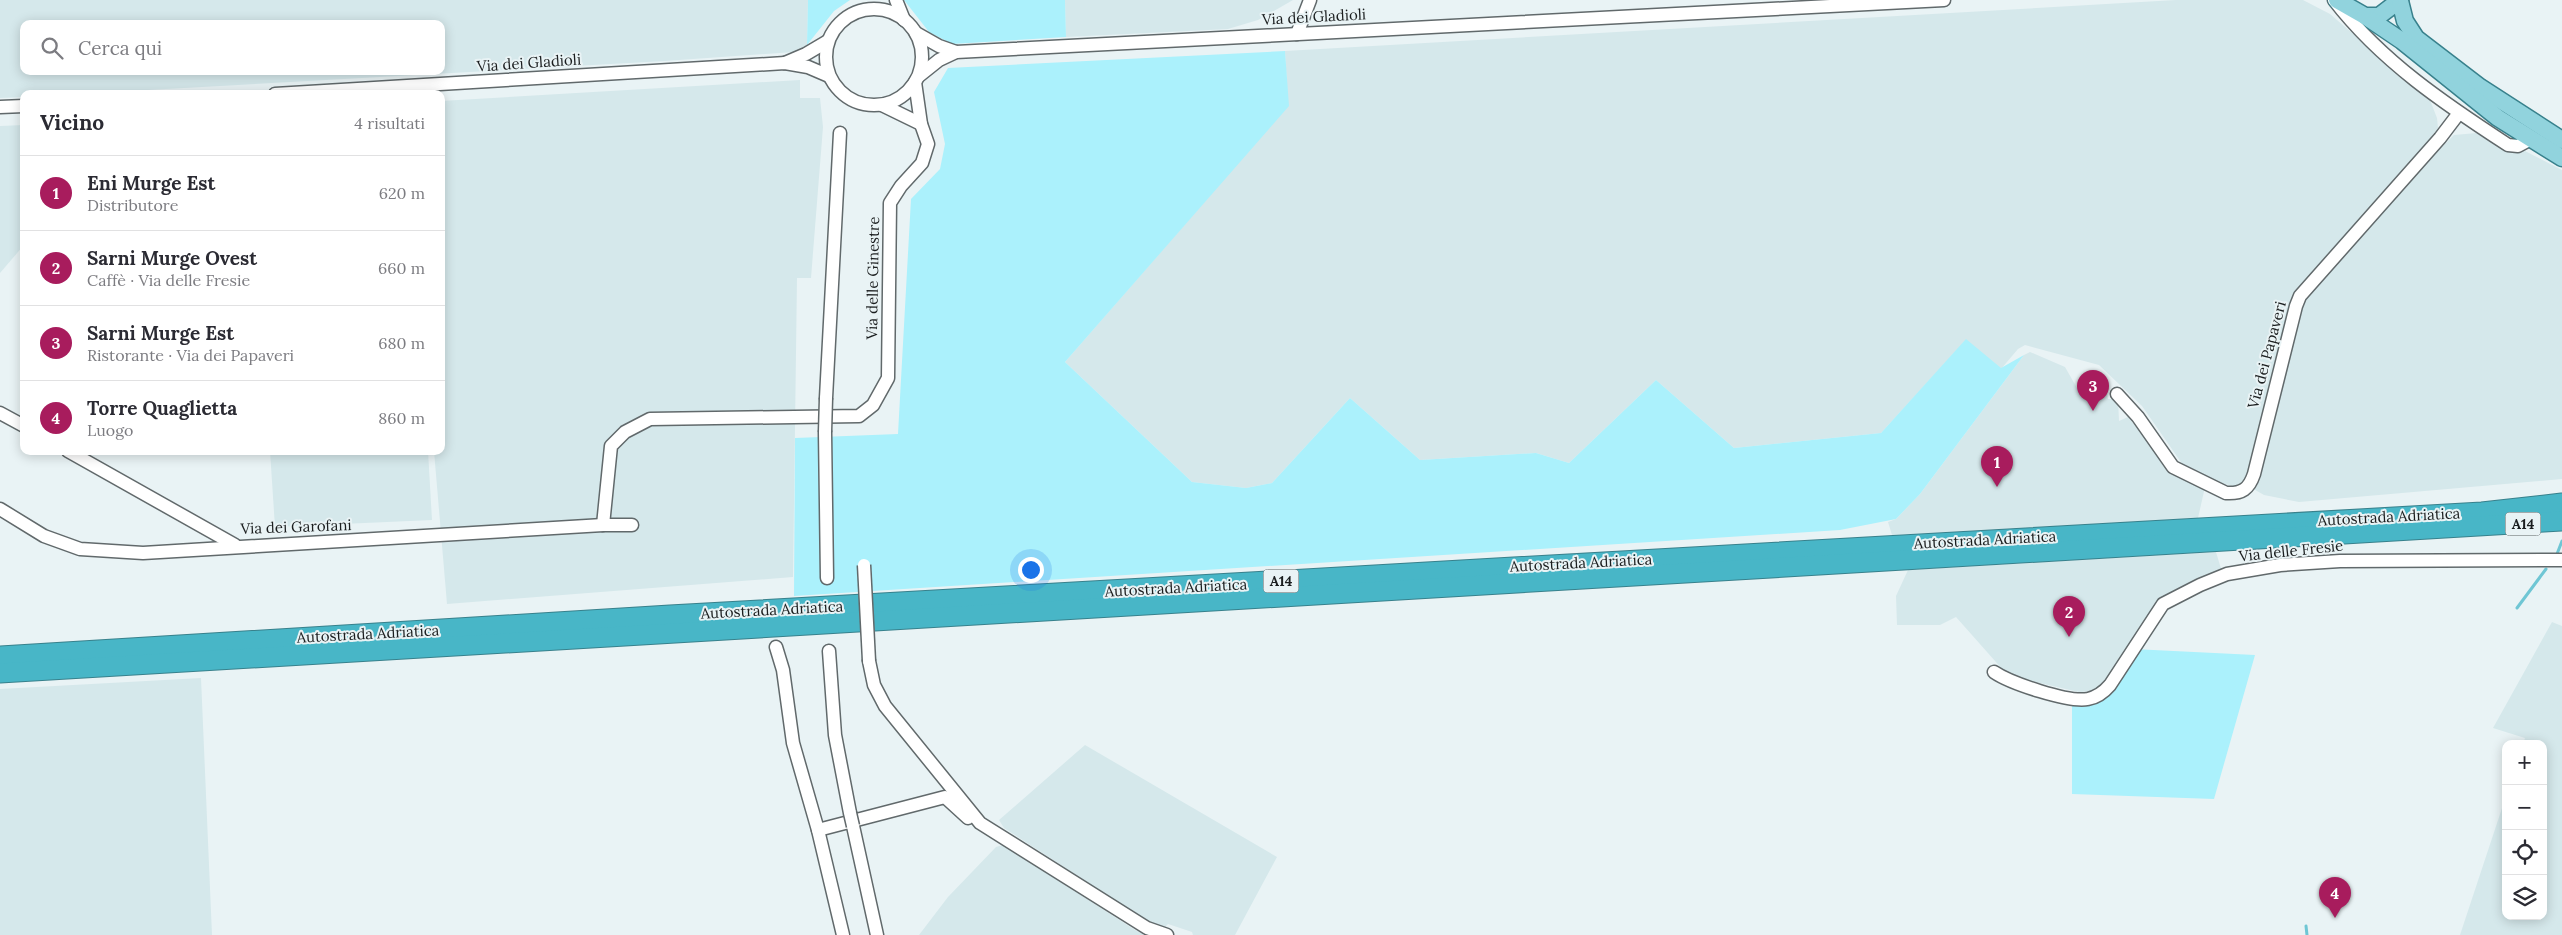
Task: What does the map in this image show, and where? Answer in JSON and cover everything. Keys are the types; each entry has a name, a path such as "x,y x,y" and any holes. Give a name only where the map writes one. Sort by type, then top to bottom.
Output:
{"highway":[{"name":"Autostrada Adriatica","path":"0,656 670,615 2482,512 2562,503"},
{"name":"Autostrada Adriatica","path":"0,673 2562,521"}],"main road":[{"path":"2335,0 2365,16 2402,41 2498,118 2562,158"},
{"path":"2365,16 2379,16 2400,0 2404,21 2416,38 2480,87 2562,140"}],"street":[{"path":"853,13 865,0"},
{"path":"896,0 904,20"},
{"path":"1296,34 1310,0"},
{"name":"Via dei Gladioli","path":"917,79 939,60 956,52 1944,0"},
{"path":"2335,0 2353,24 2436,98 2508,145 2518,146 2531,139"},
{"name":"Via dei Gladioli","path":"785,63 806,54 828,41 833,30 853,13 870,8 882,9 904,20 916,33 939,46 956,52"},
{"name":"Via dei Gladioli","path":"882,105 898,99 910,90 917,79 922,63 921,46 916,33"},
{"path":"828,41 825,58 829,76 842,95 855,102 882,105 921,124"},
{"name":"Via dei Gladioli","path":"341,90 785,63 808,67 829,76"},
{"name":"Via delle Ginestre","path":"603,525 611,446 625,432 650,419 858,416 874,405 888,378 890,203 901,186 922,163 928,144 921,124 917,79"},
{"path":"0,107 20,106"},
{"name":"Via dei Papaveri","path":"2117,394 2138,417 2168,461 2180,472 2226,492 2235,494 2247,488 2254,474 2293,315 2300,296 2440,138 2459,113"},
{"path":"827,578 825,432 840,132"},
{"path":"0,413 20,424"},
{"path":"75,455 235,545"},
{"name":"Via dei Garofani","path":"0,509 44,536 80,549 143,553 235,545 269,546 603,525 632,525"},
{"name":"Via delle Fresie","path":"1994,672 2006,680 2072,699 2095,697 2103,693 2110,685 2163,604 2200,585 2245,569 2340,561 2562,560"},
{"path":"864,565 869,661 874,685 884,706 980,823 1147,928 1167,935"},
{"path":"776,647 783,670 793,744 818,830 843,935"},
{"path":"830,651 835,736 877,935"},
{"path":"818,830 944,797 976,825 980,823"}],"shaded area":[{"path":"0,0 808,0 807,45 794,52 445,73 445,20 20,20 20,75 415,75 147,90 20,90 20,97 0,98"},
{"path":"808,0 850,0 834,11 807,45"},
{"path":"904,0 1065,0 1066,37 952,44 929,32"},
{"path":"1065,0 1293,0 1258,20 1228,29 1066,37"},
{"path":"2176,0 2303,0 2330,14 2430,100 2437,118 2438,128 2424,147 2434,155 2454,135 2488,132 2562,170 2562,479 2299,502 2264,495 2243,483 2235,487 2219,482 2183,465 2142,406 2099,365 2025,345 2018,349 2001,369 1966,340 1881,433 1734,448 1656,380 1569,463 1536,453 1420,460 1350,398 1272,483 1246,488 1192,482 1065,362 1288,106 1285,51"},
{"path":"1285,51 1289,106 1065,362 1192,482 1246,488 1272,483 1350,398 1420,460 1536,453 1569,463 1656,380 1734,448 1881,433 1966,339 2001,368 2024,355 1920,494 1896,519 1840,530 794,596 795,438 898,434 911,199 940,169 945,144 934,92 948,68"},
{"path":"800,80 800,98 820,98 823,127 811,278 797,278 793,577 447,604 434,455 445,455 445,101"},
{"path":"20,125 20,250 0,273 0,126"},
{"path":"2030,352 2065,367 2081,395 2107,393 2108,399 2118,399 2119,421 2128,417 2137,428 2143,431 2171,470 2205,487 2198,518 1892,535 1888,522 1896,519 1920,494 2024,355"},
{"path":"270,455 428,455 432,520 275,527"},
{"path":"2216,552 2222,572 2171,593 2162,600 2098,691 2079,692 2014,677 2003,670 1956,617 1940,625 1897,625 1896,596 1908,570"},
{"path":"2552,622 2562,626 2562,935 2460,935 2502,808 2502,920 2547,920 2547,740 2524,740 2525,738 2493,728"},
{"path":"2133,649 2255,655 2214,799 2072,794 2072,699 2095,697"},
{"path":"201,678 212,935 0,935 0,689"},
{"path":"1085,745 1277,857 1235,935 1193,935 1192,932 1168,924 1164,928 1150,923 1004,828 999,820"},
{"path":"1003,845 1135,930 1147,935 919,935 948,897 996,847"}],"waterway":[{"path":"2557,554 2562,541"},
{"path":"2517,608 2546,569"},
{"path":"2306,926 2307,935"}],"place":[{"name":"Sarni Murge Est","path":"2093,411"},
{"name":"Eni Murge Est","path":"1997,487"},
{"name":"Sarni Murge Ovest","path":"2069,637"},
{"name":"Torre Quaglietta","path":"2335,918"}]}
